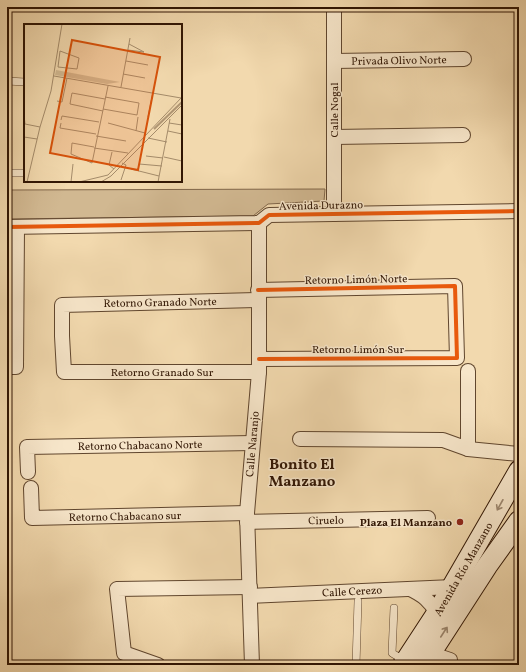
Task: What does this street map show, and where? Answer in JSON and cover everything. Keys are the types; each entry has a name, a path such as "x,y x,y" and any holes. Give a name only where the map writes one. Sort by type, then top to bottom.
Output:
{"main road":[{"name":"Avenida Río Manzano","path":"415,659 479,561 519,471"},
{"name":"Avenida Río Manzano","path":"415,659 437,613 453,587 519,521"}],"street":[{"name":"Calle Nogal","path":"334,7 334,214"},
{"name":"Privada Olivo Norte","path":"334,62 464,59"},
{"path":"334,137 462,135"},
{"name":"Avenida Durazno","path":"12,227 259,223 269,215 519,211"},
{"name":"Calle Naranjo","path":"252,665 247,518 259,365 259,223"},
{"path":"12,227 12,367"},
{"name":"Retorno Limón Norte","path":"258,295 455,286 457,358"},
{"name":"Retorno Granado Norte","path":"64,372 62,305 258,295"},
{"name":"Retorno Limón Sur","path":"259,365 457,358"},
{"name":"Retorno Granado Sur","path":"64,372 259,365"},
{"path":"468,371 468,450"},
{"path":"300,439 443,440 468,450 519,454"},
{"name":"Retorno Chabacano Norte","path":"28,472 27,447 252,443"},
{"name":"Retorno Chabacano sur","path":"31,488 32,518 247,518"},
{"name":"Ciruelo","path":"247,518 428,518"},
{"name":"Calle Cerezo","path":"158,665 124,653 117,589 250,592 453,587"},
{"path":"410,589 423,595 430,602 437,613"},
{"path":"415,659 450,660 450,665"}],"lane":[{"path":"7,80 24,82"},
{"path":"7,173 24,173"},
{"path":"356,665 358,601"},
{"path":"394,608 392,653 415,659"}],"shaded area":[{"path":"325,189 324,201 268,204 253,216 7,219 7,190"}],"cycle path":[{"path":"7,227 259,223 269,215 519,211"},
{"path":"258,290 455,286 457,358 259,359"}],"place":[{"name":"Plaza El Manzano","path":"460,522"}],"district":[{"name":"Bonito El Manzano","path":"302,472"}]}
